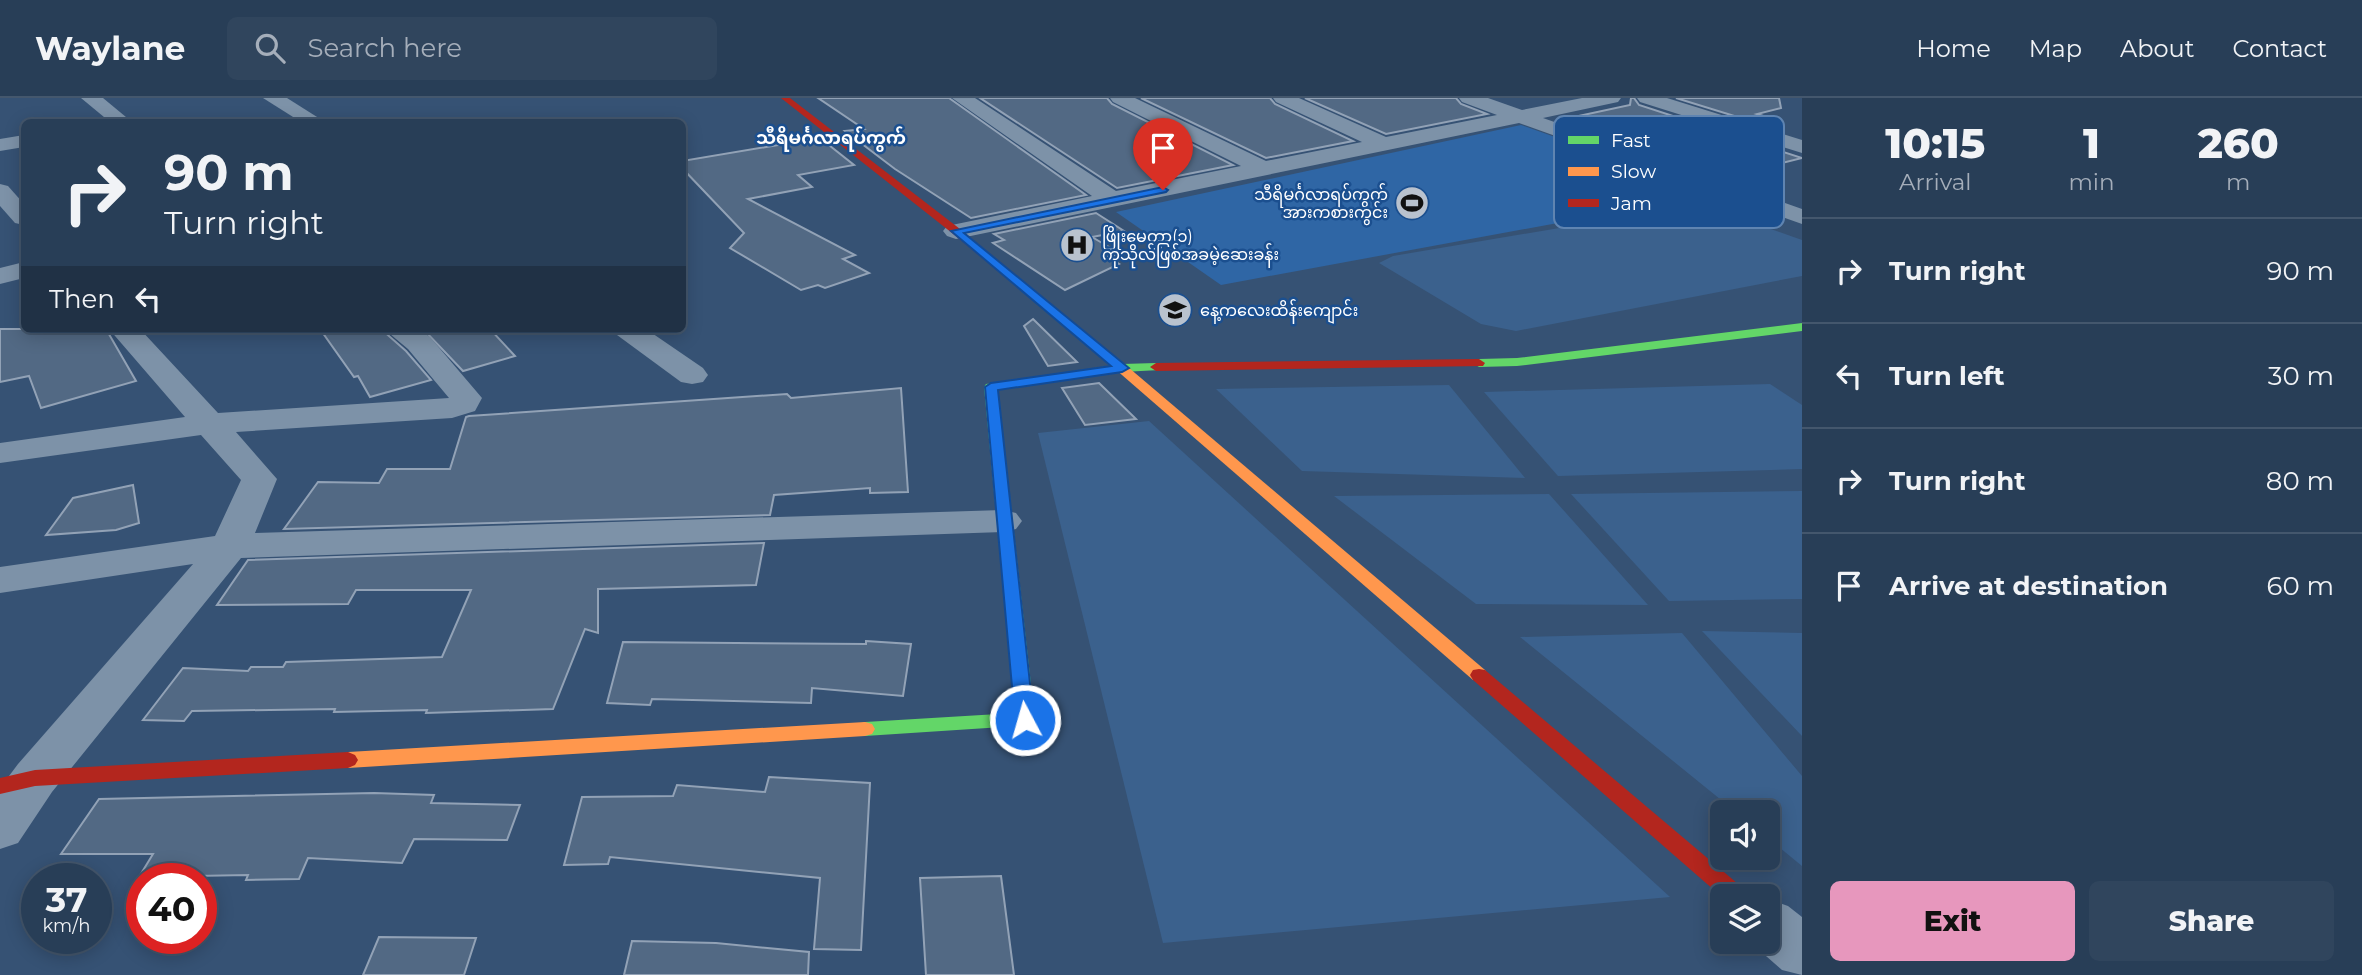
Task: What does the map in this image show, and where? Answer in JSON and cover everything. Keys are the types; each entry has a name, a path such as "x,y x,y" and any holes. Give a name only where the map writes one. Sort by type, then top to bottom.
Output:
{"street":[{"path":"91,98 116,119"},
{"path":"272,98 310,119"},
{"path":"785,98 956,231 1122,368 1722,884"},
{"path":"962,98 1113,200"},
{"path":"1120,98 1264,169"},
{"path":"1283,98 1385,145"},
{"path":"1469,98 1554,129"},
{"path":"956,231 1611,98"},
{"path":"1647,98 1704,116"},
{"path":"1784,141 1802,147"},
{"path":"0,145 21,142"},
{"path":"0,191 21,215"},
{"path":"1784,211 1802,217"},
{"path":"0,276 21,271"},
{"path":"18,782 1025,720 991,387 1122,368 1517,362 1802,327"},
{"path":"0,828 18,782 230,546 259,479 128,333"},
{"path":"0,453 209,424 452,408 463,404 466,398 419,343 405,333"},
{"path":"633,333 692,375"},
{"path":"0,580 230,546 1003,522"},
{"path":"1780,933 1802,952"}],"shaded area":[{"name":"သီရိမင်္ဂလာရပ်ကွက် အားကစားကွင်း","path":"1521,125 1554,137 1554,224 1221,285 1116,212"},
{"path":"1559,228 1768,228 1802,240 1802,276 1516,331 1481,324 1379,263 1393,256"},
{"path":"1770,384 1802,405 1802,469 1558,476 1484,392"},
{"path":"1449,385 1525,478 1302,471 1216,389"},
{"path":"1149,421 1670,897 1163,943 1038,433"},
{"path":"1802,491 1802,599 1669,601 1571,494"},
{"path":"1549,494 1648,605 1476,604 1334,496"},
{"path":"1702,631 1802,633 1802,736"},
{"path":"1682,633 1802,776 1802,866 1780,848 1780,800 1721,800 1520,637"}],"building":[{"path":"818,98 949,98 1086,195 971,218 895,169 845,131 864,129"},
{"path":"980,98 1107,98 1112,104 1233,165 1117,188"},
{"path":"1141,98 1270,98 1275,104 1353,141 1266,158"},
{"path":"1305,98 1456,98 1461,104 1487,114 1386,134"},
{"path":"1631,98 1634,98 1639,105 1673,116 1579,116 1630,105"},
{"path":"1676,98 1779,98 1781,108 1757,114 1763,116 1734,116"},
{"path":"820,138 854,165 798,175 812,187 748,199 855,255 843,259 869,273 825,288 818,285 801,290 730,248 744,233 686,172 686,160"},
{"path":"1784,152 1802,158 1784,162"},
{"path":"1096,213 1124,231 1092,237 1121,254 1108,257 1119,264 1065,290 993,243 1004,240 994,234"},
{"path":"1033,319 1077,362 1048,366 1024,326"},
{"path":"0,329 21,329 21,333 108,333 136,381 41,408 29,376 0,382"},
{"path":"323,333 386,333 406,351 431,380 370,397 358,376 354,377"},
{"path":"427,333 494,333 515,356 463,371"},
{"path":"1099,383 1136,419 1085,425 1062,388"},
{"path":"901,388 908,492 870,493 870,488 774,495 770,515 284,529 318,482 379,483 387,469 450,469 466,417 469,416 787,394 791,398"},
{"path":"133,485 139,523 116,530 46,535 73,498"},
{"path":"764,543 756,585 598,589 598,633 585,629 553,709 426,713 427,710 334,712 335,709 192,711 184,721 143,720 183,668 248,671 251,667 283,667 286,662 442,657 471,590 356,590 348,604 217,605 248,560"},
{"path":"866,641 911,644 903,696 812,688 811,703 652,699 650,705 607,703 623,642 866,644"},
{"path":"769,777 870,783 861,950 814,949 820,878 610,857 608,864 564,865 582,797 673,796 677,785 765,792"},
{"path":"374,793 434,795 431,803 520,805 507,840 414,839 402,863 308,858 299,879 246,880 248,875 217,876 217,863 148,863 153,854 61,854 99,799"},
{"path":"1001,876 1014,975 926,975 920,878"},
{"path":"379,937 476,938 464,975 363,975"},
{"path":"632,941 716,943 809,952 808,975 624,975"}],"traffic: fast":[{"path":"1479,363 1517,362 1802,327"},
{"path":"865,729 1025,720 991,387 1122,368 1156,367"}],"traffic: slow":[{"path":"1111,359 1479,675"},
{"path":"348,760 865,729"}],"traffic: jam":[{"path":"785,98 956,231 1111,359"},
{"path":"1156,367 1479,363"},
{"path":"1479,675 1722,884"},
{"path":"0,786 35,778 348,760"}],"place":[{"name":"သီရိမင်္ဂလာရပ်ကွက် အားကစားကွင်း","path":"1412,203"},
{"name":"ဖြိုးမေတ္တာ(၁) ကုသိုလ်ဖြစ်အခမဲ့ဆေးခန်း","path":"1077,245"},
{"name":"နေ့ကလေးထိန်းကျောင်း","path":"1175,310"}],"district":[{"name":"သီရိမင်္ဂလာရပ်ကွက်","path":"831,138"}],"route":[{"path":"1025,720 991,387 1122,368 956,231 1163,190"}]}
